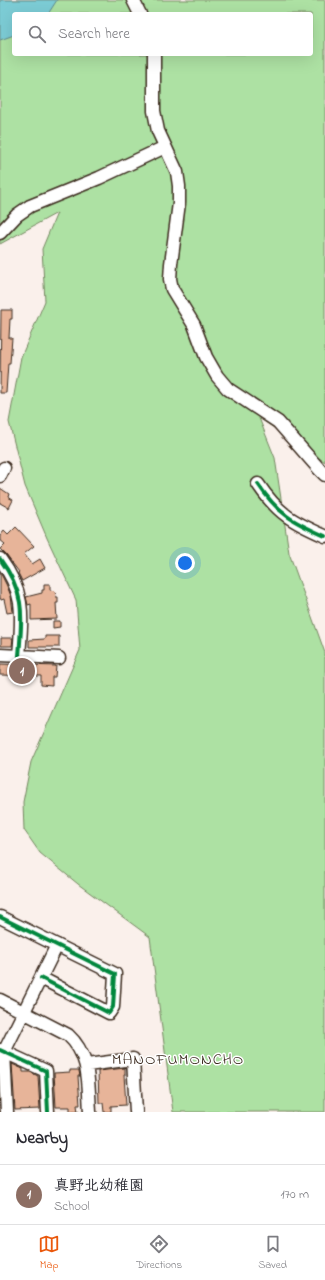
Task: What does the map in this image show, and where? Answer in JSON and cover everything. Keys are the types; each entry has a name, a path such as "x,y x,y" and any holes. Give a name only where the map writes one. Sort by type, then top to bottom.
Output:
{"street":[{"path":"133,0 139,12"},
{"path":"154,56 154,111 158,131 177,172 179,186 171,264 170,279 172,289 194,325 206,357 228,389 278,422 325,475"},
{"path":"0,233 18,215 30,206 99,178 165,147"},
{"path":"258,484 266,497 277,509 297,523 325,536"},
{"path":"0,559 7,568 18,588 22,611 20,656"},
{"path":"0,655 59,658"},
{"path":"0,917 115,974 113,1007 109,1013 41,978"},
{"path":"7,1112 2,1051 57,945"},
{"path":"0,1000 68,1035 76,1042 87,1066 90,1112"},
{"path":"2,1051 46,1071 48,1112"},
{"path":"87,1066 134,1058 136,1112"}],"green space":[{"path":"0,0 325,0 325,462 259,418 275,458 289,553 325,653 325,1112 173,1112 150,937 78,884 40,853 24,830 23,802 31,762 80,650 76,600 25,486 9,422 21,357 45,301 42,249 57,213 0,244"}],"water":[{"path":"0,0 57,0 49,12 12,12 12,36 0,40"}],"building":[{"path":"1,310 12,310 9,338 12,338 10,363 8,363 6,393 0,393"},
{"path":"0,488 9,494 8,497 13,500 9,508 0,503"},
{"path":"16,527 34,546 24,554 32,564 40,559 45,568 22,581 18,573 19,572 0,549 5,544 0,540 0,536 4,531 8,535"},
{"path":"0,572 11,596 13,612 7,613 4,599 1,600 0,597"},
{"path":"44,584 50,584 50,590 55,591 56,597 58,597 58,603 56,603 57,619 31,620 31,604 28,605 26,597 42,593 42,590 44,590"},
{"path":"53,621 60,621 60,627 53,628"},
{"path":"45,636 59,636 59,647 29,647 29,640 45,639"},
{"path":"1,638 13,638 12,646 1,646"},
{"path":"0,664 56,666 55,677 52,677 52,686 41,685 41,676 0,675"},
{"path":"12,1064 23,1069 23,1072 30,1072 38,1076 40,1109 15,1110"},
{"path":"125,1068 126,1105 111,1106 111,1112 104,1112 103,1103 99,1103 98,1071"},
{"path":"70,1070 79,1070 80,1105 77,1105 78,1112 70,1112 70,1107 56,1107 54,1073 70,1072"}],"cycle path":[{"path":"258,484 272,503 287,516 325,536"},
{"path":"0,559 14,583 18,594 21,617 19,656"},
{"path":"0,917 115,974 113,1007 109,1013 41,978"},
{"path":"0,1050 46,1071 48,1112"}],"place":[{"name":"真野北幼稚園","path":"22,671"}],"district":[{"name":"MANOFUMONCHO","path":"178,1060"}]}
